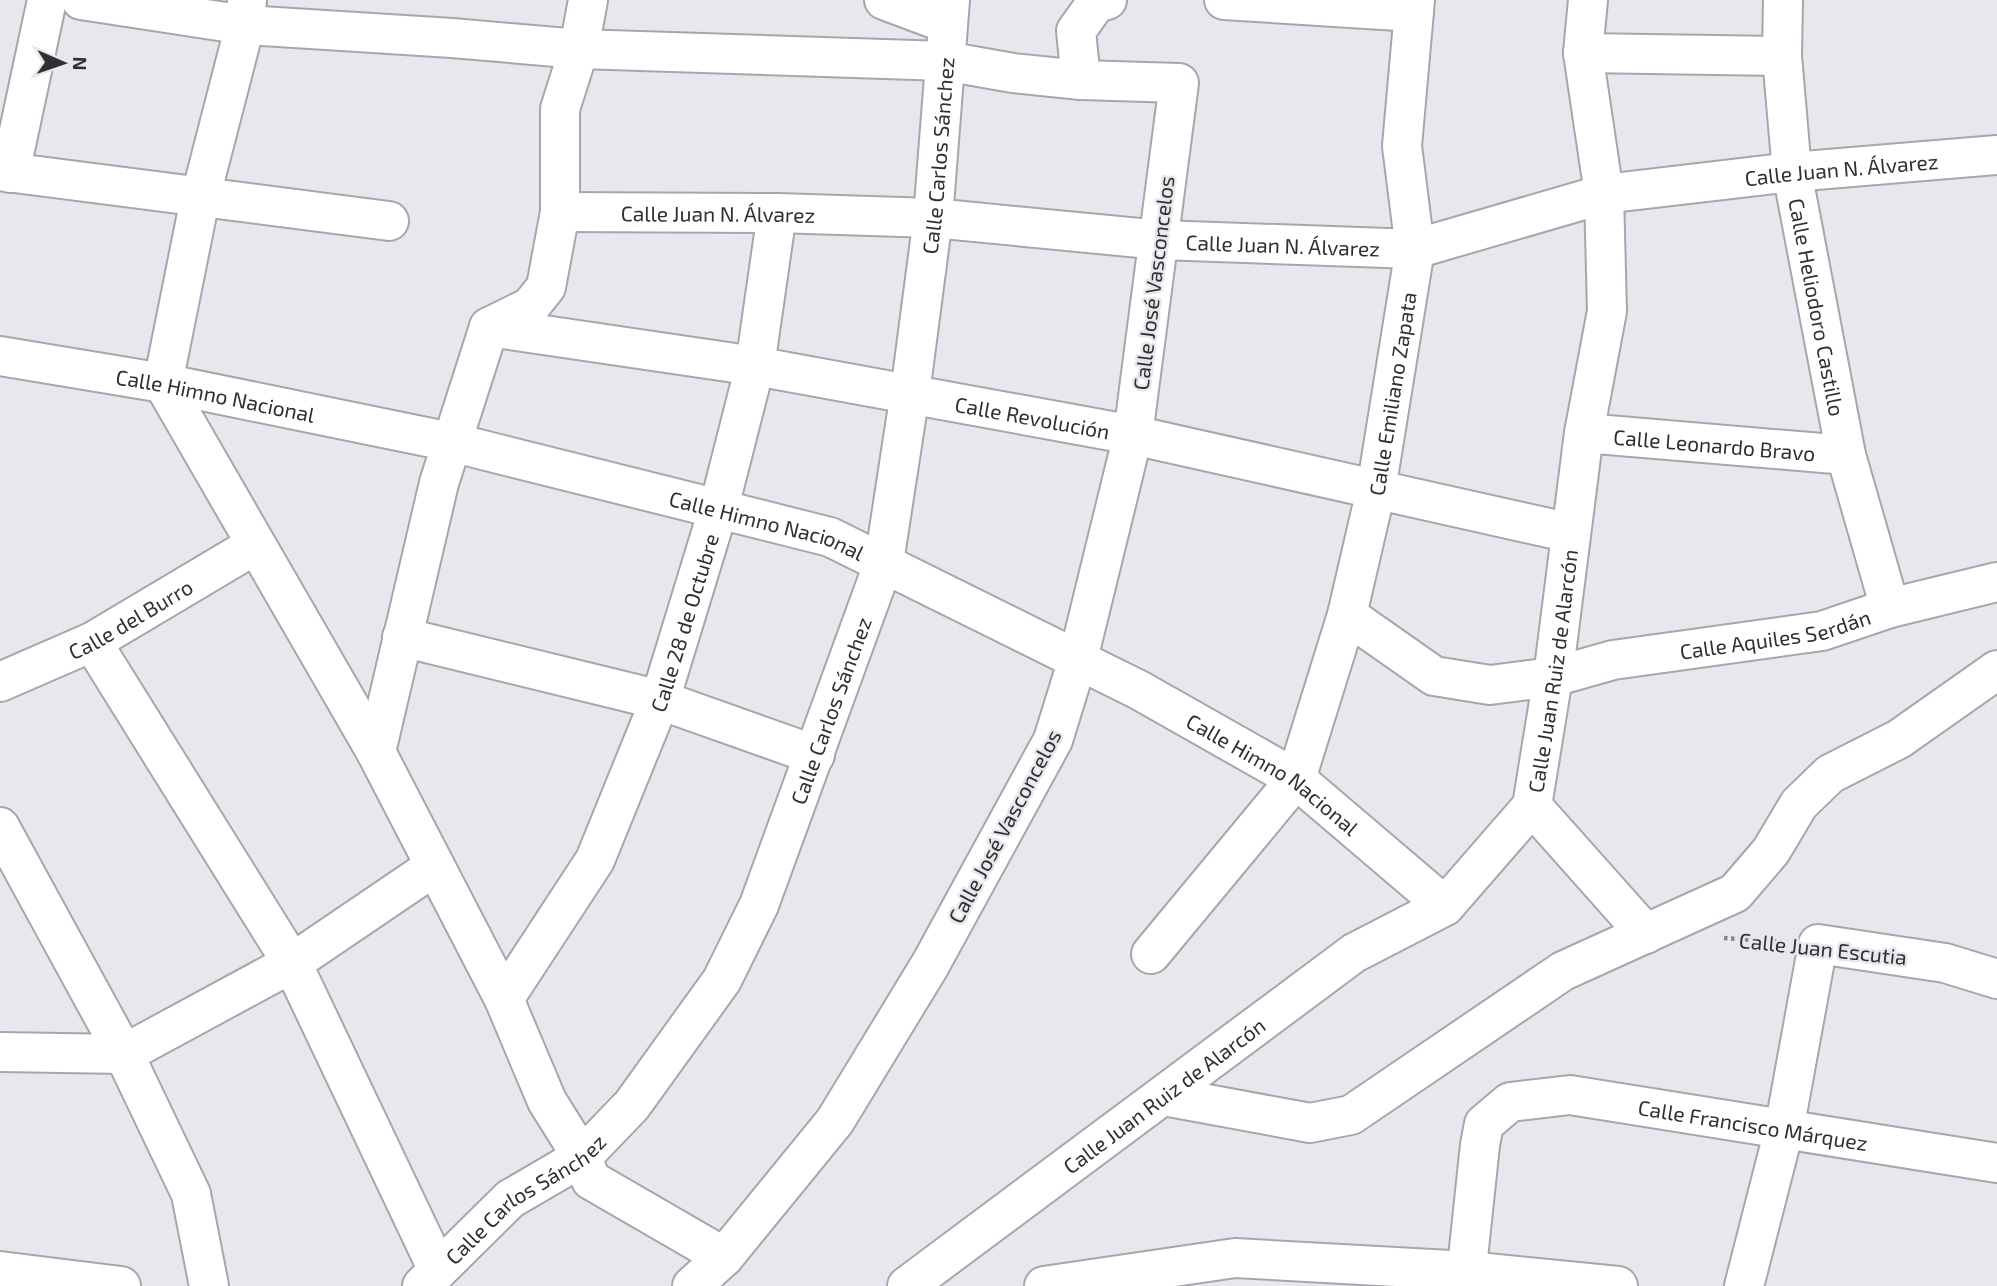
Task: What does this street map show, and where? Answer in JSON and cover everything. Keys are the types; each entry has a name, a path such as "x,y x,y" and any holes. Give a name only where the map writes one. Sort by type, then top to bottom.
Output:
{"street":[{"path":"47,0 5,172 200,199 389,221"},
{"path":"82,0 246,13 452,38 579,49 948,28"},
{"path":"376,752 439,483 489,327 530,307 546,287 560,212 560,109 579,49 588,0"},
{"path":"884,0 948,28 1013,73 1081,80 1076,31 1096,3 1107,0"},
{"path":"1229,0 1415,6"},
{"name":"Calle Juan Ruiz de Alarcón","path":"912,1285 1354,953 1445,906 1532,806 1553,677 1584,433 1607,311 1604,194 1583,53 1588,0"},
{"name":"Calle Heliodoro Castillo","path":"1783,0 1782,56 1792,172 1846,455 1890,608"},
{"name":"Calle Emiliano Zapata","path":"1296,779 1347,615 1376,490 1415,249 1402,146 1415,6"},
{"path":"246,13 200,199 163,383 254,545 376,752 504,999 547,1101 582,1157 592,1180 724,1257"},
{"name":"Calle Carlos Sánchez","path":"430,1278 510,1199 582,1157 632,1105 722,980 760,905 884,562 933,218 948,28"},
{"path":"1583,53 1782,56"},
{"name":"Calle José Vasconcelos","path":"692,1286 724,1257 835,1121 930,965 1053,740 1078,660 1133,435 1179,83 1081,80"},
{"name":"Calle Juan N. Álvarez","path":"560,212 777,212 933,218 1160,240 1415,249 1604,194 1792,172 1997,155"},
{"name":"Calle 28 de Octubre","path":"504,999 595,860 660,700 719,508 755,366 777,212"},
{"name":"Calle Revolución","path":"489,327 755,366 1133,435 1571,533"},
{"name":"Calle Himno Nacional","path":"0,356 163,383 451,442 830,537 1139,690 1296,779 1445,906"},
{"name":"Calle Leonardo Bravo","path":"1584,433 1846,455"},
{"name":"Calle del Burro","path":"0,682 92,642 254,545"},
{"name":"Calle Aquiles Serdán","path":"1347,615 1434,676 1490,685 1553,677 1613,660 1822,631 1890,608 1997,582"},
{"path":"402,638 660,700 815,755"},
{"path":"92,642 292,963 430,1278"},
{"path":"1164,1096 1310,1123 1351,1115 1563,971 1735,893 1771,851 1799,804 1830,774 1899,739 1997,670"},
{"path":"1151,954 1296,779"},
{"path":"1532,806 1646,934"},
{"path":"0,827 124,1054 191,1194 209,1286"},
{"path":"0,1052 124,1054 292,963 435,866"},
{"path":"1744,1286 1784,1130 1818,944"},
{"name":"Calle Juan Escutia","path":"1818,944 1945,962 1997,979"},
{"name":"Calle Francisco Márquez","path":"1467,1279 1479,1146 1484,1124 1510,1102 1570,1095 1997,1163"},
{"path":"1044,1286 1235,1258 1467,1279 1618,1286"},
{"path":"0,1271 121,1286"}],"path":[{"name":"Calle Juan Escutia","path":"1712,937 1818,944"}]}
